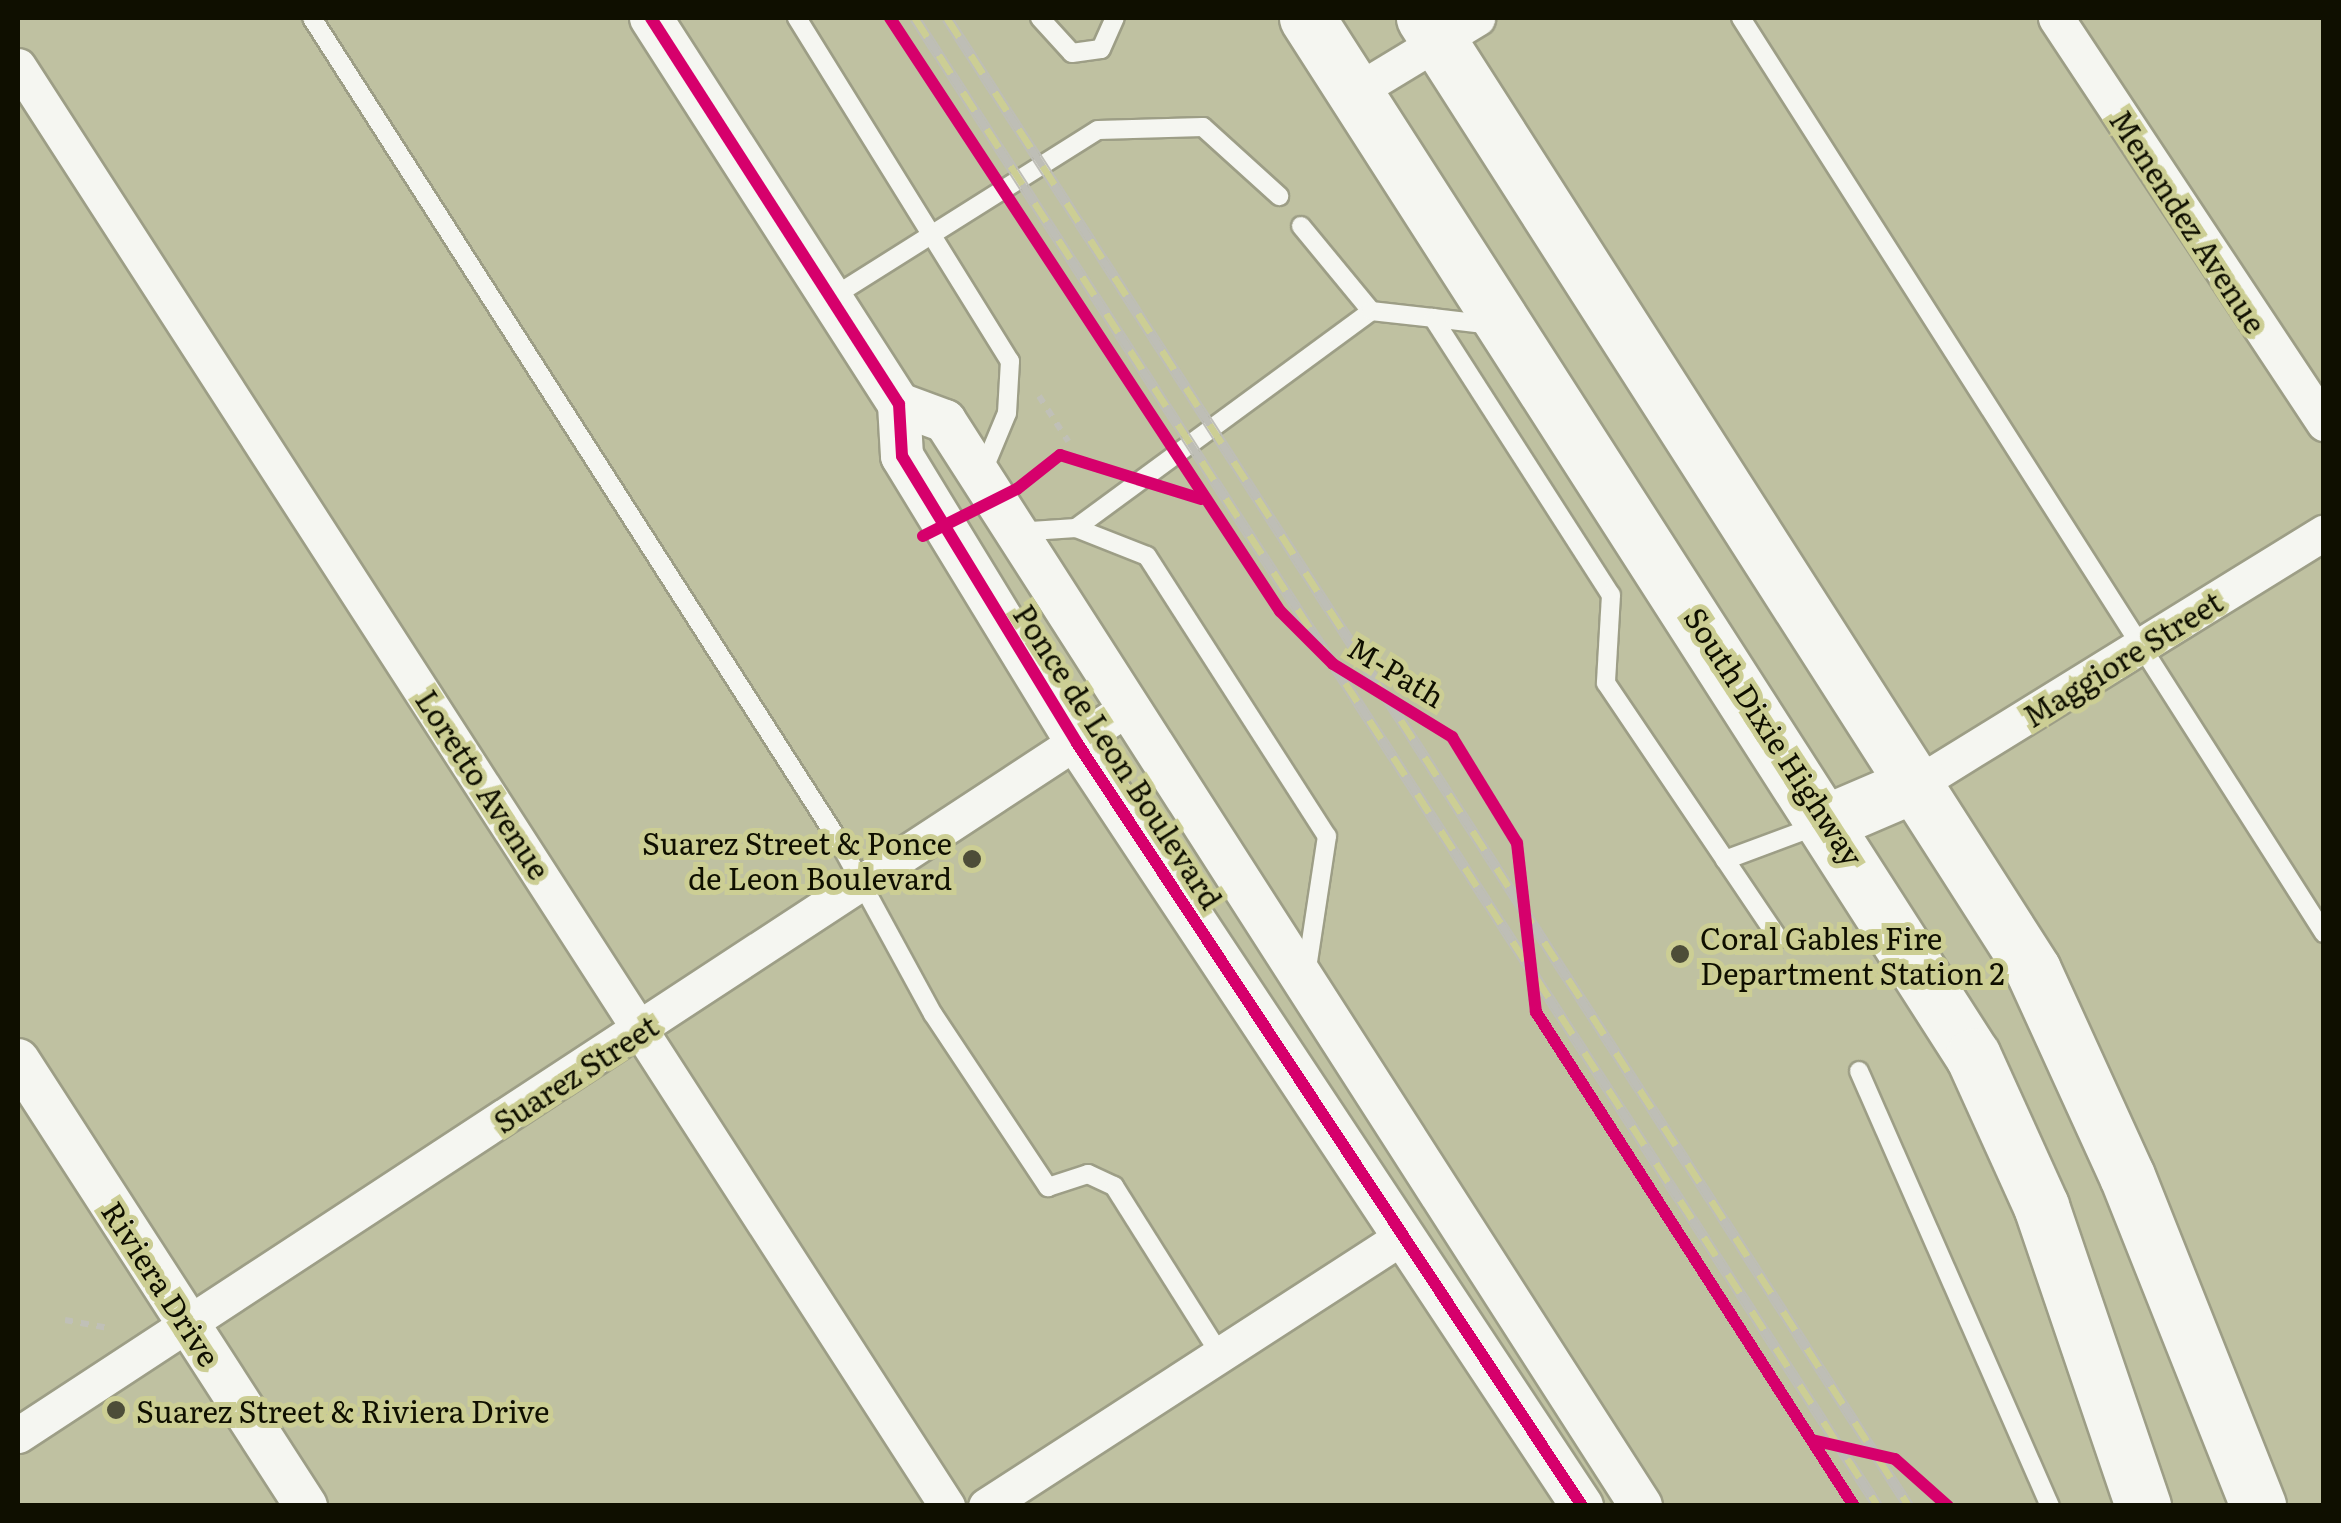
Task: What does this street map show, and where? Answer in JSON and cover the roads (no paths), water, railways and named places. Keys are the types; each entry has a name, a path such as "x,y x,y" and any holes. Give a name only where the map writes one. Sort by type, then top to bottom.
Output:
{"highway":[{"name":"South Dixie Highway","path":"1307,18 1932,983 2017,1148 2144,1506"},
{"path":"1447,26 1920,782 2064,1035 2258,1506"},
{"path":"1830,822 1920,782"}],"street":[{"name":"Ponce de Leon Boulevard","path":"651,18 899,404 902,456 1077,744 1398,1239 1582,1506"},
{"name":"Menendez Avenue","path":"2056,18 2324,423"},
{"path":"1354,92 1447,26"},
{"name":"Loretto Avenue","path":"18,66 947,1506"},
{"name":"Ponce de Leon Boulevard","path":"899,404 945,421 1306,976"},
{"name":"Maggiore Street","path":"1920,782 2324,532"},
{"name":"Suarez Street","path":"18,1435 642,1030 1129,707"},
{"path":"1306,976 1641,1506"},
{"name":"Riviera Drive","path":"18,1060 306,1506"},
{"path":"986,1506 1398,1239"}],"lane":[{"path":"312,18 864,883 898,948 1048,1187 1088,1174 1114,1186 1219,1354"},
{"path":"797,18 934,231 1010,361 1007,413 980,478"},
{"path":"1040,18 1062,49 1088,53 1112,39 1115,18"},
{"path":"1741,18 2138,646 2324,932"},
{"path":"831,298 1098,130 1202,128 1279,196"},
{"path":"1301,226 1371,310 1508,326"},
{"path":"1076,528 1371,310"},
{"path":"1433,318 1611,595 1606,683 1778,938"},
{"path":"1016,532 1076,528 1147,556 1327,836 1306,976"},
{"path":"1725,860 1830,822"},
{"path":"1860,1071 2050,1506"}],"railway":[{"path":"915,18 1878,1506"},
{"path":"947,18 1909,1506"}],"place":[{"name":"Suarez Street & Ponce de Leon Boulevard","path":"972,859"},
{"name":"Coral Gables Fire Department Station 2","path":"1680,954"},
{"name":"Suarez Street & Riviera Drive","path":"116,1410"}]}
